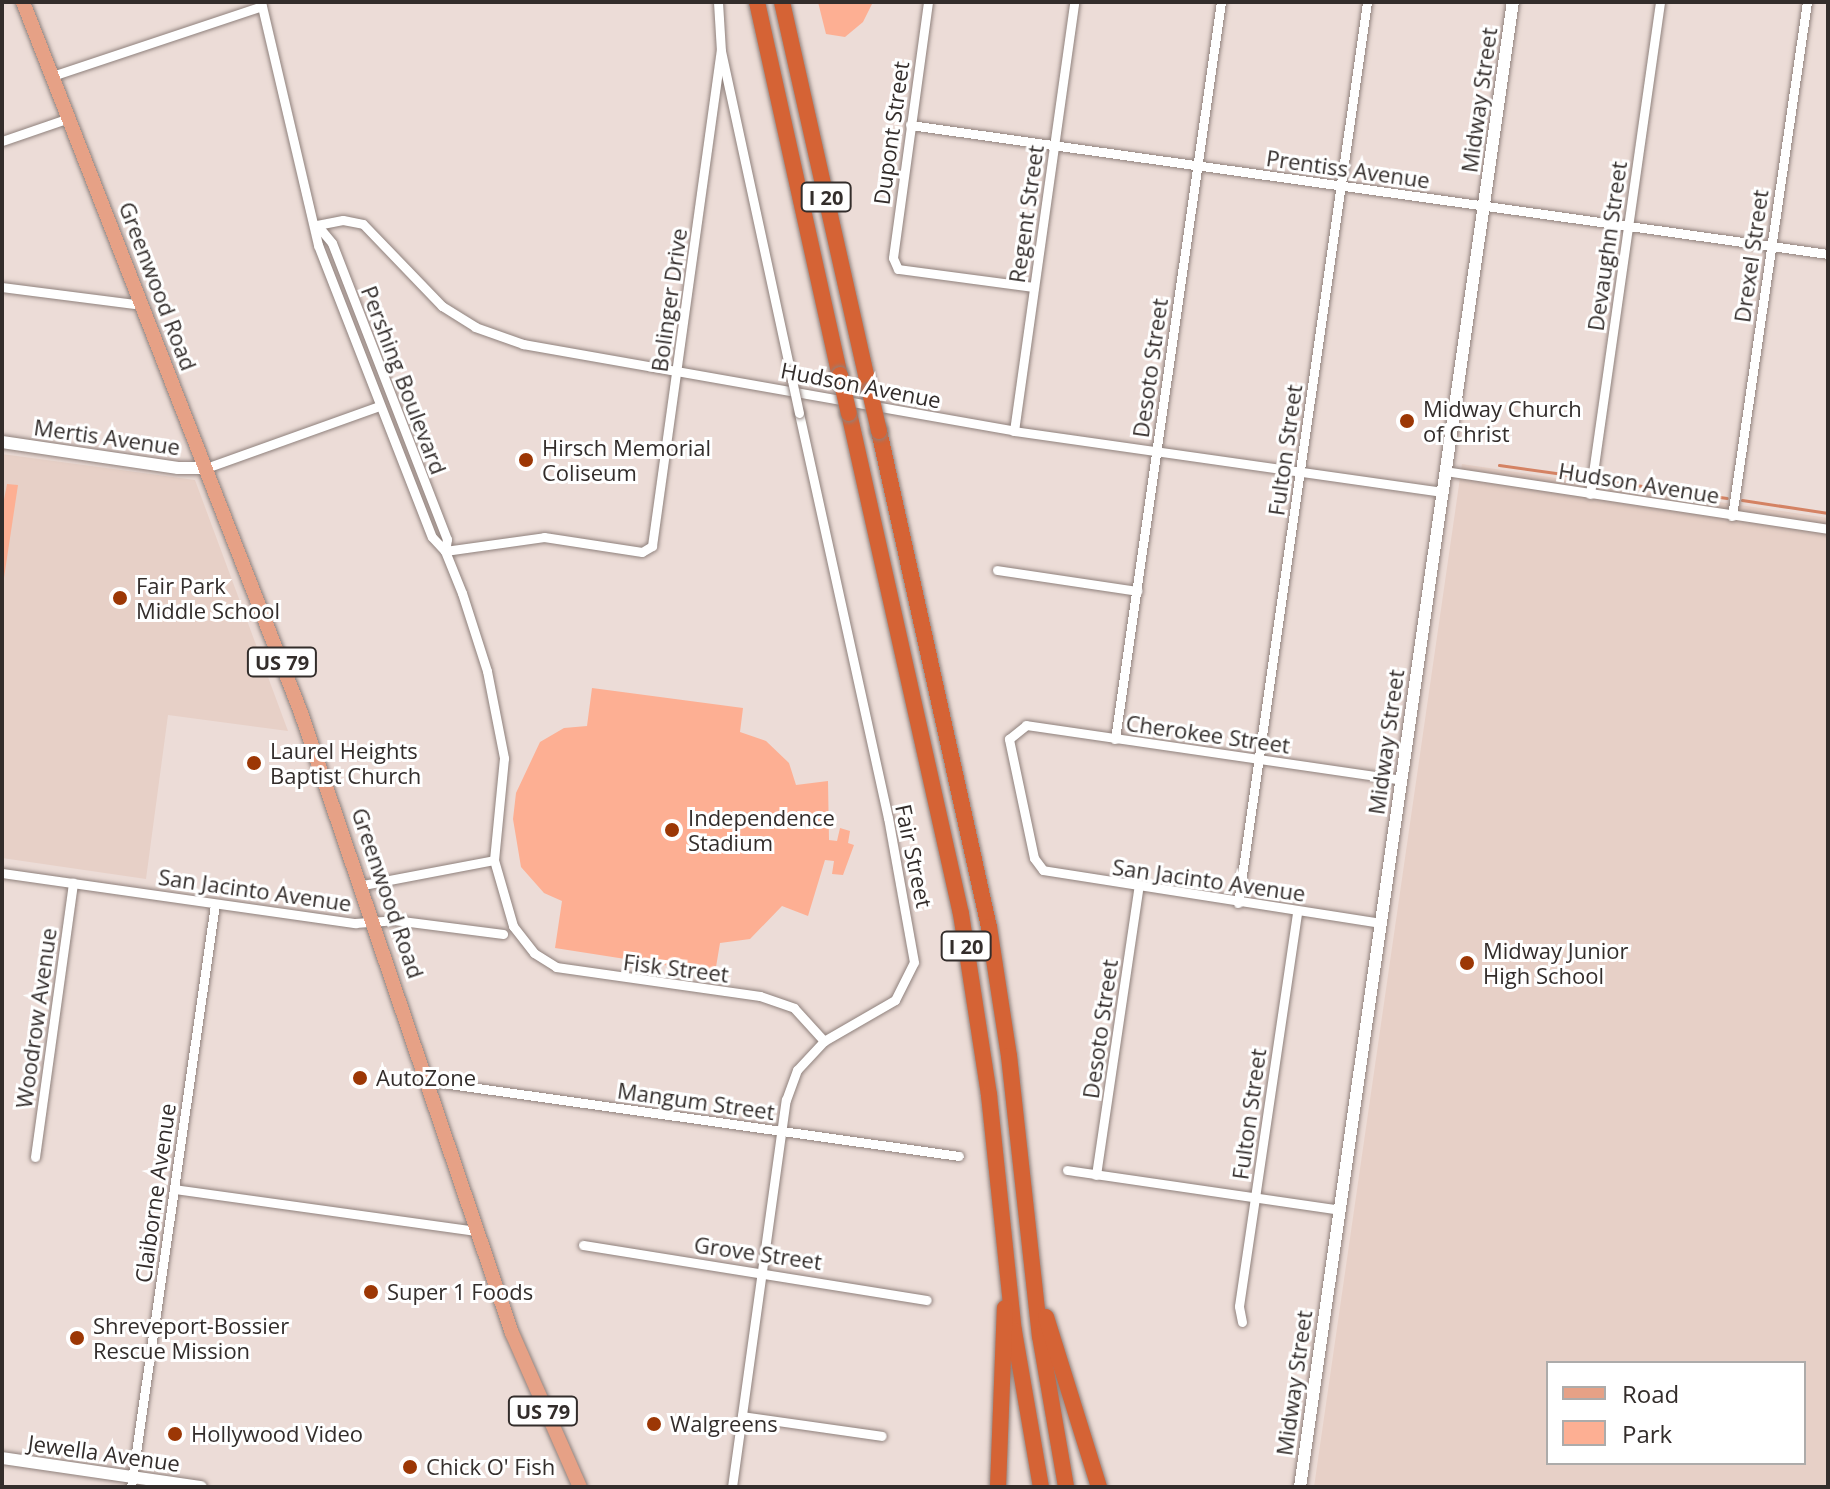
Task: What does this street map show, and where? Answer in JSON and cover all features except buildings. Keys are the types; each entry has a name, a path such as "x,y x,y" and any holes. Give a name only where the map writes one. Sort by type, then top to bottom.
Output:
{"highway":[{"name":"I 20","path":"757,2 961,914 989,1095 1008,1287 1041,1487"},
{"name":"I 20","path":"782,2 989,927 1009,1056 1033,1273 1066,1487"},
{"path":"1033,1273 1099,1487"},
{"path":"998,1487 1008,1287"}],"main road":[{"name":"Greenwood Road","path":"23,2 206,468 363,885 526,1371 580,1487"}],"street":[{"name":"Bolinger Drive","path":"718,2 721,51 790,371"},
{"name":"Dupont Street","path":"928,2 893,250 898,269 1033,287"},
{"name":"Regent Street","path":"1014,431 1074,2"},
{"name":"Desoto Street","path":"1115,739 1221,2"},
{"name":"Fulton Street","path":"1238,903 1367,2"},
{"name":"Midway Street","path":"1300,1487 1513,2"},
{"name":"Devaughn Street","path":"1590,494 1660,2"},
{"name":"Drexel Street","path":"1732,516 1807,2"},
{"path":"52,76 261,4"},
{"name":"Pershing Boulevard","path":"261,4 317,225 318,245 432,537 445,551 487,671 502,744 504,782 494,860 501,896 520,937"},
{"name":"Bolinger Drive","path":"445,551 544,537 647,551 678,370 721,51"},
{"path":"2,141 69,118"},
{"name":"Prentiss Avenue","path":"910,125 1828,254"},
{"name":"Hudson Avenue","path":"317,225 343,220 363,224 430,296 488,333 523,344 1014,431 1442,492"},
{"name":"Pershing Boulevard","path":"317,225 332,243 447,539 445,551"},
{"path":"2,287 142,305"},
{"name":"Fair Street","path":"732,1487 781,1131 797,1070 824,1041 895,1000 912,971 913,940 790,371"},
{"path":"206,468 379,406"},
{"name":"Mertis Avenue","path":"2,442 178,468 206,468"},
{"name":"Hudson Avenue","path":"1445,471 1828,529"},
{"path":"997,570 1137,591"},
{"name":"Cherokee Street","path":"1037,864 1009,745 1011,732 1026,725 1401,780"},
{"path":"363,885 494,860"},
{"name":"San Jacinto Avenue","path":"1037,864 1051,874 1138,889 1381,923"},
{"name":"San Jacinto Avenue","path":"2,873 355,923 374,920 503,934"},
{"name":"Woodrow Avenue","path":"35,1157 73,883"},
{"name":"Desoto Street","path":"1096,1175 1138,889"},
{"name":"Claiborne Avenue","path":"132,1482 215,904"},
{"name":"Fulton Street","path":"1242,1322 1255,1198 1297,911"},
{"name":"Fisk Street","path":"520,937 546,962 578,974 760,996 794,1008 824,1041"},
{"name":"Mangum Street","path":"428,1081 959,1156"},
{"path":"1067,1170 1340,1210"},
{"path":"174,1189 477,1231"},
{"name":"Grove Street","path":"583,1245 927,1300"},
{"path":"742,1416 882,1436"},
{"name":"Jewella Avenue","path":"2,1458 132,1482 201,1487"}],"shaded area":[{"name":"Fair Park Middle School","path":"2,454 195,480 288,731 168,715 146,879 2,858"},
{"path":"1462,464 1828,518 1828,1487 1314,1487"}],"green space":[{"path":"818,2 873,2 863,22 845,37 826,34"},
{"path":"7,484 18,485 2,591 2,510"},
{"name":"Independence Stadium","path":"592,688 743,708 740,732 766,741 789,763 796,785 828,781 829,840 837,841 840,828 850,831 848,843 854,845 843,875 832,874 834,861 825,860 808,916 782,906 750,939 720,943 715,973 555,948 562,901 544,893 521,867 513,819 516,793 540,742 564,728 587,726"}],"waterway":[{"path":"1499,465 1584,477"},
{"path":"1600,480 1727,498"},
{"path":"1742,500 1828,513"}],"place":[{"name":"Midway Church of Christ","path":"1407,421"},
{"name":"Hirsch Memorial Coliseum","path":"526,460"},
{"name":"Fair Park Middle School","path":"120,598"},
{"name":"Laurel Heights Baptist Church","path":"254,763"},
{"name":"Independence Stadium","path":"672,830"},
{"name":"Midway Junior High School","path":"1467,963"},
{"name":"AutoZone","path":"360,1078"},
{"name":"Super 1 Foods","path":"371,1292"},
{"name":"Shreveport-Bossier Rescue Mission","path":"77,1338"},
{"name":"Walgreens","path":"654,1424"},
{"name":"Hollywood Video","path":"175,1434"},
{"name":"Chick O' Fish","path":"410,1467"}]}
